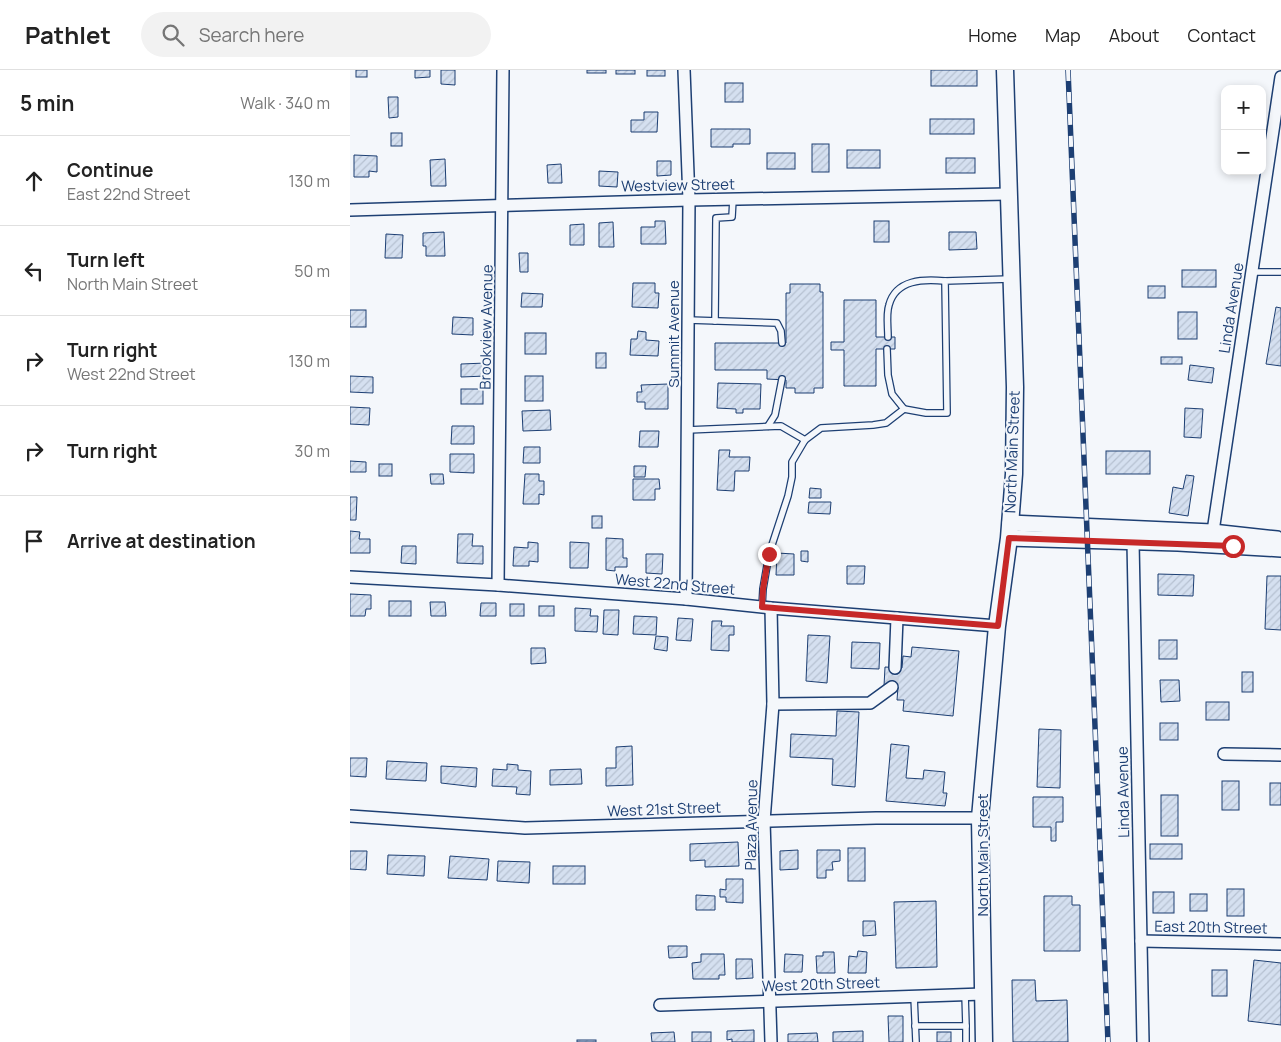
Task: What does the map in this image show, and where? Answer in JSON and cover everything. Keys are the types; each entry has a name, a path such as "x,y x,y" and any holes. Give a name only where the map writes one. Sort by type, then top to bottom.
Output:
{"main road":[{"name":"North Main Street","path":"984,1042 980,818 998,626 1010,530 1014,474 1014,397 1005,70"},
{"path":"1010,530 1212,539 1281,540"},
{"path":"1010,530 1133,542 1212,539 1281,549"}],"street":[{"name":"Brookview Avenue","path":"498,585 503,70"},
{"name":"Summit Avenue","path":"684,70 689,200 686,598"},
{"name":"Linda Avenue","path":"1212,539 1281,76"},
{"name":"Westview Street","path":"350,210 689,200 1008,194"},
{"name":"Linda Avenue","path":"1133,542 1143,1042"},
{"name":"West 22nd Street","path":"350,577 686,598 766,608 998,626"},
{"name":"Plaza Avenue","path":"766,608 772,704 764,821 770,1042"},
{"path":"895,668 897,618"},
{"path":"772,704 870,703 892,687"},
{"path":"1224,754 1281,754"},
{"name":"West 21st Street","path":"350,816 525,828 876,818 980,818"},
{"name":"East 20th Street","path":"1141,941 1281,944"},
{"name":"West 20th Street","path":"660,1005 983,994"}],"lane":[{"path":"716,321 716,218 732,217 732,199"},
{"path":"1252,272 1281,272"},
{"path":"888,337 889,305 896,292 909,283 926,279 945,281 1011,279"},
{"path":"887,349 888,375 892,394 904,409 926,414 947,413 945,281"},
{"path":"688,320 777,323 781,330 782,344"},
{"path":"768,426 776,415 782,380"},
{"path":"766,608 763,589 769,554 788,496 792,477 792,462 804,440 821,428 886,423 904,409"},
{"path":"687,430 781,426 804,440"},
{"path":"964,994 966,1042"},
{"path":"914,996 916,1042"},
{"path":"915,1026 966,1026"}],"building":[{"path":"356,70 367,70 367,77 356,77"},
{"path":"415,70 430,70 430,77 415,78"},
{"path":"441,70 455,70 455,85 441,84"},
{"path":"587,70 606,70 606,73 587,73"},
{"path":"616,70 635,70 635,74 616,74"},
{"path":"647,70 665,70 665,76 647,76"},
{"path":"931,70 977,70 977,86 931,86"},
{"path":"725,83 743,83 743,102 725,102"},
{"path":"388,97 398,97 398,117 389,118"},
{"path":"644,112 658,112 657,132 631,132 631,120 644,120"},
{"path":"930,119 974,119 974,134 930,134"},
{"path":"711,129 750,129 750,144 733,144 733,147 711,147"},
{"path":"391,133 402,133 402,146 391,146"},
{"path":"812,144 829,144 829,172 812,172"},
{"path":"847,150 880,150 880,168 847,168"},
{"path":"767,153 795,153 795,169 767,169"},
{"path":"354,155 377,156 377,172 369,171 369,177 354,177"},
{"path":"946,158 975,158 975,173 946,173"},
{"path":"445,159 446,186 431,186 430,160"},
{"path":"657,161 671,161 671,175 657,176"},
{"path":"561,164 562,183 548,183 547,165"},
{"path":"599,171 618,172 617,187 599,186"},
{"path":"655,221 665,221 666,244 641,244 641,227 655,227"},
{"path":"874,221 889,221 889,242 874,242"},
{"path":"613,222 614,247 599,247 599,223"},
{"path":"584,224 584,245 570,245 570,225"},
{"path":"444,232 445,256 426,256 426,246 423,246 423,233"},
{"path":"949,232 976,232 977,249 949,250"},
{"path":"386,234 403,235 402,258 385,258"},
{"path":"519,253 528,253 528,272 520,272"},
{"path":"1182,270 1216,270 1216,287 1182,287"},
{"path":"633,283 655,283 655,293 659,293 658,308 632,307"},
{"path":"790,284 820,284 820,292 823,292 823,388 814,388 814,393 795,393 795,388 786,388 786,380 767,379 767,370 715,370 715,343 786,343 786,293 790,293"},
{"path":"1148,286 1165,286 1165,298 1148,298"},
{"path":"522,293 543,294 542,307 521,307"},
{"path":"844,300 876,300 876,337 895,337 895,349 876,349 876,386 844,386 844,350 831,350 831,342 844,342"},
{"path":"1276,307 1281,308 1281,366 1266,364"},
{"path":"350,310 366,310 366,327 350,327"},
{"path":"1178,312 1197,312 1197,339 1178,339"},
{"path":"453,317 473,318 473,335 452,334"},
{"path":"638,331 646,332 646,340 659,341 658,356 630,355 631,339 637,339"},
{"path":"525,333 546,333 546,354 525,354"},
{"path":"596,353 606,353 606,368 596,368"},
{"path":"1161,357 1182,357 1182,364 1161,364"},
{"path":"486,363 486,376 461,377 461,364"},
{"path":"1190,365 1214,368 1212,383 1188,380"},
{"path":"350,376 373,377 373,393 350,392"},
{"path":"525,376 543,376 543,401 525,401"},
{"path":"718,383 761,384 760,409 743,409 743,413 736,413 736,409 717,408"},
{"path":"668,384 668,409 645,409 645,402 637,402 637,392 642,392 641,385"},
{"path":"461,389 483,389 483,404 461,404"},
{"path":"350,407 370,408 369,425 350,424"},
{"path":"1185,408 1203,409 1201,438 1184,437"},
{"path":"550,410 551,430 523,431 522,411"},
{"path":"452,426 474,426 474,444 451,444"},
{"path":"640,431 659,431 658,447 639,447"},
{"path":"524,447 540,447 540,463 523,463"},
{"path":"719,450 730,450 729,457 750,457 749,471 735,471 734,491 717,490"},
{"path":"1106,451 1150,451 1150,474 1106,474"},
{"path":"450,454 474,454 474,473 450,472"},
{"path":"350,461 366,462 366,472 350,472"},
{"path":"379,464 392,464 392,476 379,476"},
{"path":"634,466 646,466 645,477 634,477"},
{"path":"430,474 443,474 444,484 431,484"},
{"path":"525,474 539,474 539,481 544,481 544,495 539,494 539,504 523,504"},
{"path":"1186,475 1194,476 1188,516 1169,513 1173,487 1183,489"},
{"path":"633,479 659,479 660,489 655,489 655,500 633,500"},
{"path":"810,488 821,489 821,498 809,498"},
{"path":"350,497 357,497 356,520 350,520"},
{"path":"809,502 831,502 830,514 808,513"},
{"path":"592,516 602,516 602,528 592,528"},
{"path":"350,531 360,532 359,539 370,539 370,553 350,553"},
{"path":"458,534 473,534 472,546 483,546 483,564 457,563"},
{"path":"606,538 623,539 623,558 627,558 627,567 615,567 615,571 606,570"},
{"path":"528,542 538,543 538,562 529,561 529,566 513,566 514,547 528,548"},
{"path":"570,542 589,543 588,568 570,568"},
{"path":"402,546 416,546 416,564 401,563"},
{"path":"801,551 808,551 808,562 801,561"},
{"path":"777,553 794,554 794,575 776,575"},
{"path":"646,554 663,554 662,574 646,573"},
{"path":"847,566 865,566 864,584 847,584"},
{"path":"1158,574 1194,575 1193,596 1158,595"},
{"path":"1267,576 1281,576 1281,630 1265,629"},
{"path":"350,594 371,595 371,609 366,609 365,616 350,616"},
{"path":"389,601 411,601 411,616 389,616"},
{"path":"430,602 445,602 446,616 431,616"},
{"path":"481,603 496,603 496,616 480,616"},
{"path":"510,604 524,604 524,616 510,616"},
{"path":"539,606 554,606 554,616 539,616"},
{"path":"575,608 591,609 590,616 598,616 597,632 575,631"},
{"path":"604,610 619,610 618,635 603,634"},
{"path":"634,616 657,617 656,635 633,634"},
{"path":"678,618 693,619 691,641 676,640"},
{"path":"712,621 722,621 721,626 734,626 734,635 729,635 729,651 711,650"},
{"path":"808,635 830,636 827,683 806,681"},
{"path":"656,636 668,637 667,651 654,649"},
{"path":"1159,640 1177,640 1177,659 1159,659"},
{"path":"852,642 880,643 879,669 851,668"},
{"path":"912,647 959,651 953,716 903,711 904,700 897,700 898,687 884,686 885,667 902,668 903,656 911,657"},
{"path":"531,648 545,648 546,663 531,664"},
{"path":"1242,672 1253,672 1253,692 1242,692"},
{"path":"1160,680 1179,680 1180,701 1161,702"},
{"path":"1206,702 1229,702 1229,720 1206,720"},
{"path":"837,711 859,712 855,787 832,785 833,759 790,757 791,734 836,736"},
{"path":"1160,723 1178,723 1178,740 1160,740"},
{"path":"1039,729 1061,730 1060,788 1037,787"},
{"path":"891,744 909,746 906,778 923,779 924,770 945,772 943,793 947,793 945,806 886,801"},
{"path":"632,746 633,785 606,786 606,768 616,768 616,747"},
{"path":"350,758 367,758 366,777 350,776"},
{"path":"387,761 427,763 426,781 386,779"},
{"path":"507,764 518,765 518,770 531,771 530,795 516,794 517,787 492,786 493,769 507,770"},
{"path":"441,766 477,768 476,787 441,783"},
{"path":"581,769 582,784 550,785 550,770"},
{"path":"1222,781 1239,781 1239,810 1222,810"},
{"path":"1270,783 1281,783 1281,805 1270,805"},
{"path":"1161,795 1178,795 1178,836 1161,836"},
{"path":"1033,797 1063,797 1063,822 1056,822 1056,841 1051,841 1051,827 1033,827"},
{"path":"738,842 739,866 705,867 705,860 690,861 690,844"},
{"path":"1150,844 1182,844 1182,859 1150,859"},
{"path":"848,848 865,848 865,881 848,881"},
{"path":"798,850 798,869 780,870 780,851"},
{"path":"817,850 840,850 840,861 832,862 833,870 826,870 826,878 817,878"},
{"path":"350,851 367,851 366,870 350,869"},
{"path":"388,855 425,856 424,876 387,874"},
{"path":"450,856 489,859 487,880 448,878"},
{"path":"498,861 530,862 529,883 497,881"},
{"path":"553,866 585,866 585,884 553,884"},
{"path":"726,879 743,879 743,903 726,902 726,897 720,897 720,889 726,890"},
{"path":"1227,889 1244,889 1244,916 1227,916"},
{"path":"1153,892 1174,892 1174,913 1153,913"},
{"path":"1190,894 1207,894 1207,911 1190,911"},
{"path":"696,895 715,896 715,910 696,910"},
{"path":"1044,896 1072,896 1072,905 1080,905 1080,951 1044,951"},
{"path":"936,901 937,967 896,968 894,902"},
{"path":"863,921 875,921 876,935 863,936"},
{"path":"668,946 687,946 687,957 669,958"},
{"path":"858,951 867,952 866,973 848,973 849,956 857,957"},
{"path":"823,952 834,952 835,973 817,973 816,956 823,956"},
{"path":"701,954 724,954 725,975 719,975 719,979 693,979 692,963 701,962"},
{"path":"785,954 803,955 802,972 784,972"},
{"path":"736,959 752,959 753,978 736,979"},
{"path":"1254,960 1281,963 1281,1025 1248,1021"},
{"path":"1212,970 1227,970 1227,996 1212,996"},
{"path":"1012,980 1035,980 1036,1001 1067,1000 1068,1042 1013,1042"},
{"path":"888,1016 903,1016 903,1042 889,1042"},
{"path":"754,1030 754,1042 732,1042 732,1039 727,1040 727,1031"},
{"path":"863,1031 863,1042 833,1042 833,1032"},
{"path":"674,1032 675,1042 652,1042 651,1033"},
{"path":"692,1032 711,1032 711,1042 692,1042"},
{"path":"937,1032 951,1032 951,1042 937,1042"},
{"path":"817,1033 818,1042 788,1042 788,1034"},
{"path":"577,1040 596,1040 596,1042 577,1042"}],"tunnel":[{"path":"892,687 895,668"}],"railway":[{"path":"1068,70 1108,1042"}],"route":[{"path":"769,554 762,607 998,626 1009,538 1233,546"}]}
